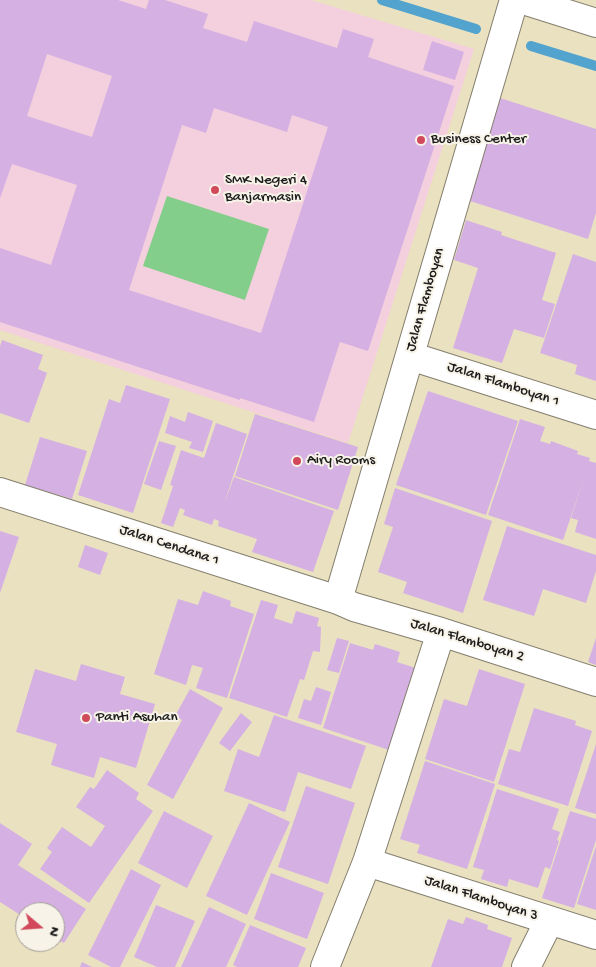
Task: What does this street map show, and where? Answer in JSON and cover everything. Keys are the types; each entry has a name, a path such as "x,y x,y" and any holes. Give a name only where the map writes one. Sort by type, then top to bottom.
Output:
{"main road":[{"name":"Jalan Flamboyan","path":"338,600 514,0"},
{"path":"523,0 596,23"},
{"name":"Jalan Flamboyan 1","path":"410,356 596,415"},
{"name":"Jalan Cendana 1","path":"0,492 338,600"},
{"name":"Jalan Flamboyan 2","path":"338,600 596,682"},
{"path":"325,967 367,862 441,632"},
{"name":"Jalan Flamboyan 3","path":"367,862 596,935"},
{"path":"526,967 549,921"}],"shaded area":[{"name":"SMK Negeri 4 Banjarmasin","path":"0,0 311,0 474,49 348,443 0,330"}],"green space":[{"path":"167,196 269,229 245,300 143,266"}],"building":[{"name":"SMK Negeri 4 Banjarmasin","path":"0,0 118,0 146,9 149,0 165,0 208,14 203,28 247,42 254,21 337,48 343,29 374,39 368,57 454,86 368,351 340,342 314,422 0,322 0,248 51,265 77,185 12,164 0,198","holes":["47,54 112,76 92,137 27,116","214,108 287,132 292,115 328,127 261,333 129,290 182,125 206,133"]},
{"path":"432,41 464,52 455,80 423,70"},
{"path":"500,98 596,129 596,213 588,239 467,200"},
{"path":"466,220 502,232 501,235 556,253 542,300 555,304 544,338 514,329 502,363 453,348 478,268 454,260"},
{"path":"573,254 596,262 596,381 575,374 577,365 540,353"},
{"path":"2,340 43,355 38,369 47,373 29,423 0,413 0,346"},
{"path":"126,385 170,399 133,513 78,495 109,399 120,403"},
{"path":"428,391 518,421 486,515 396,485"},
{"path":"188,412 213,421 203,452 189,448 192,442 165,433 170,416 185,422"},
{"name":"Airy Rooms","path":"255,414 358,447 338,510 235,476"},
{"path":"520,419 545,427 540,441 550,444 551,441 578,451 577,454 590,458 589,461 596,463 596,539 575,532 578,520 571,518 584,478 563,540 488,515"},
{"path":"216,423 247,434 224,504 234,477 334,511 313,572 252,552 257,539 218,526 219,521 214,519 212,525 183,515 185,510 180,508 173,527 161,523 173,486 170,485 181,450 204,458"},
{"path":"40,437 87,451 72,499 25,485"},
{"path":"159,441 176,446 161,490 144,484"},
{"path":"395,488 492,521 463,613 403,593 407,582 378,572 393,527 384,524"},
{"path":"507,526 596,555 596,571 586,603 543,589 534,616 483,600"},
{"path":"0,531 19,537 0,593"},
{"path":"85,545 108,553 100,575 78,567"},
{"path":"203,591 231,601 230,606 254,614 227,698 196,688 203,668 192,665 186,685 154,674 178,599 198,605"},
{"path":"261,600 278,605 274,618 292,624 296,611 319,618 317,626 321,627 320,652 313,651 304,680 300,679 287,717 229,698"},
{"path":"337,638 349,641 339,673 327,670"},
{"path":"596,638 596,665 588,662"},
{"path":"350,643 373,650 375,644 400,652 397,662 419,669 392,751 323,728"},
{"name":"Panti Asuhan","path":"81,664 125,677 120,694 155,704 136,768 100,757 94,778 51,765 57,744 16,732 35,669 76,681"},
{"path":"479,669 525,684 494,782 425,759 444,699 467,706"},
{"path":"316,687 331,692 321,725 298,718 304,699 311,701"},
{"path":"190,689 223,708 173,799 147,785 182,720 175,716"},
{"path":"534,708 576,721 575,725 592,731 568,806 498,784 509,749 520,752"},
{"path":"241,713 252,722 230,751 219,743"},
{"path":"274,715 366,746 351,789 298,772 285,812 224,791 238,749 259,757"},
{"path":"596,744 596,814 575,808"},
{"path":"425,761 495,784 467,869 417,853 420,845 400,839"},
{"path":"107,770 139,793 136,799 153,811 89,903 40,869 52,852 47,848 62,827 91,847 105,826 76,807 90,787 94,789"},
{"path":"306,786 355,803 328,884 278,867"},
{"path":"497,789 559,809 552,829 560,832 557,840 559,841 550,869 545,867 538,888 509,879 507,887 481,879 484,870 473,867"},
{"path":"249,803 290,822 247,915 206,896"},
{"path":"164,811 213,836 187,888 138,863"},
{"path":"570,811 596,819 596,840 574,908 542,898"},
{"path":"0,823 32,844 18,865 86,909 65,941 65,902 15,902 15,912 0,902"},
{"path":"596,846 596,910 577,904"},
{"path":"131,869 161,885 120,967 111,967 88,955"},
{"path":"271,873 324,893 307,939 254,919"},
{"path":"156,905 195,921 175,967 157,967 134,957"},
{"path":"209,907 246,924 226,967 181,967"},
{"path":"466,917 488,925 487,929 512,938 502,967 431,967 448,919 463,924"},
{"path":"250,925 306,948 298,967 237,967 233,965"},
{"path":"82,962 92,967 80,967"}],"waterway":[{"path":"382,0 476,29"},
{"path":"531,46 596,66"}],"place":[{"name":"Business Center","path":"421,140"},
{"name":"SMK Negeri 4 Banjarmasin","path":"215,190"},
{"name":"Airy Rooms","path":"297,461"},
{"name":"Panti Asuhan","path":"86,718"}]}
